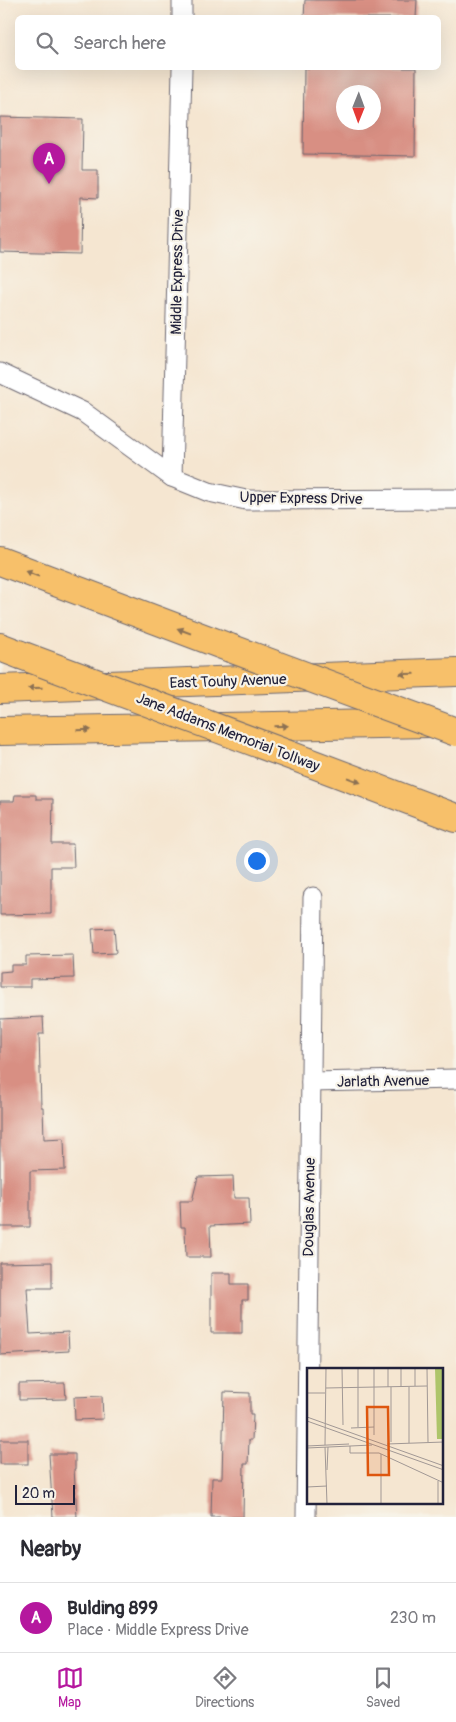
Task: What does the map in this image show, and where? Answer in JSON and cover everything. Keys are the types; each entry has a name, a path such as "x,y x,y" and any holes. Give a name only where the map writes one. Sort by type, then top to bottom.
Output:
{"main road":[{"path":"0,561 456,732"},
{"name":"Jane Addams Memorial Tollway","path":"11,651 456,818"},
{"name":"East Touhy Avenue","path":"0,689 456,672"},
{"path":"0,731 456,722"}],"street":[{"path":"182,0 182,15"},
{"name":"Middle Express Drive","path":"172,477 182,70"},
{"name":"Upper Express Drive","path":"0,373 83,412 172,477 209,492 246,500 456,499"},
{"name":"Douglas Avenue","path":"308,1368 312,897"},
{"name":"Jarlath Avenue","path":"311,1082 456,1079"},
{"name":"Douglas Avenue","path":"306,1517 307,1430"}],"building":[{"path":"305,0 417,0 416,15 304,15"},
{"path":"304,70 416,70 415,156 303,154"},
{"path":"0,117 83,119 82,170 98,170 98,198 81,197 80,254 0,252"},
{"path":"15,795 36,795 36,799 53,799 52,844 73,844 74,867 51,867 51,914 0,915 0,801 14,801"},
{"path":"114,928 116,953 94,954 92,929"},
{"path":"73,955 74,978 30,979 30,987 0,987 0,972 11,971 11,965 26,965 26,956"},
{"path":"43,1017 44,1034 39,1034 44,1139 64,1138 65,1170 30,1171 30,1227 0,1227 0,1019"},
{"path":"233,1176 234,1198 249,1198 250,1224 210,1226 211,1257 186,1257 185,1227 181,1227 180,1201 192,1201 198,1177"},
{"path":"52,1262 52,1288 27,1288 30,1334 68,1332 69,1351 0,1355 0,1263"},
{"path":"211,1273 231,1273 231,1284 248,1284 248,1300 242,1300 242,1333 211,1333"},
{"path":"65,1383 66,1399 19,1400 19,1384"},
{"path":"224,1392 250,1393 250,1414 253,1414 252,1440 249,1440 248,1464 244,1464 243,1517 211,1517 212,1478 222,1478"},
{"path":"102,1396 103,1419 75,1420 74,1397"},
{"path":"0,1440 28,1440 28,1464 0,1464"},
{"path":"49,1454 75,1454 77,1517 53,1517"}],"place":[{"name":"Bulding 899","path":"49,184"}]}
